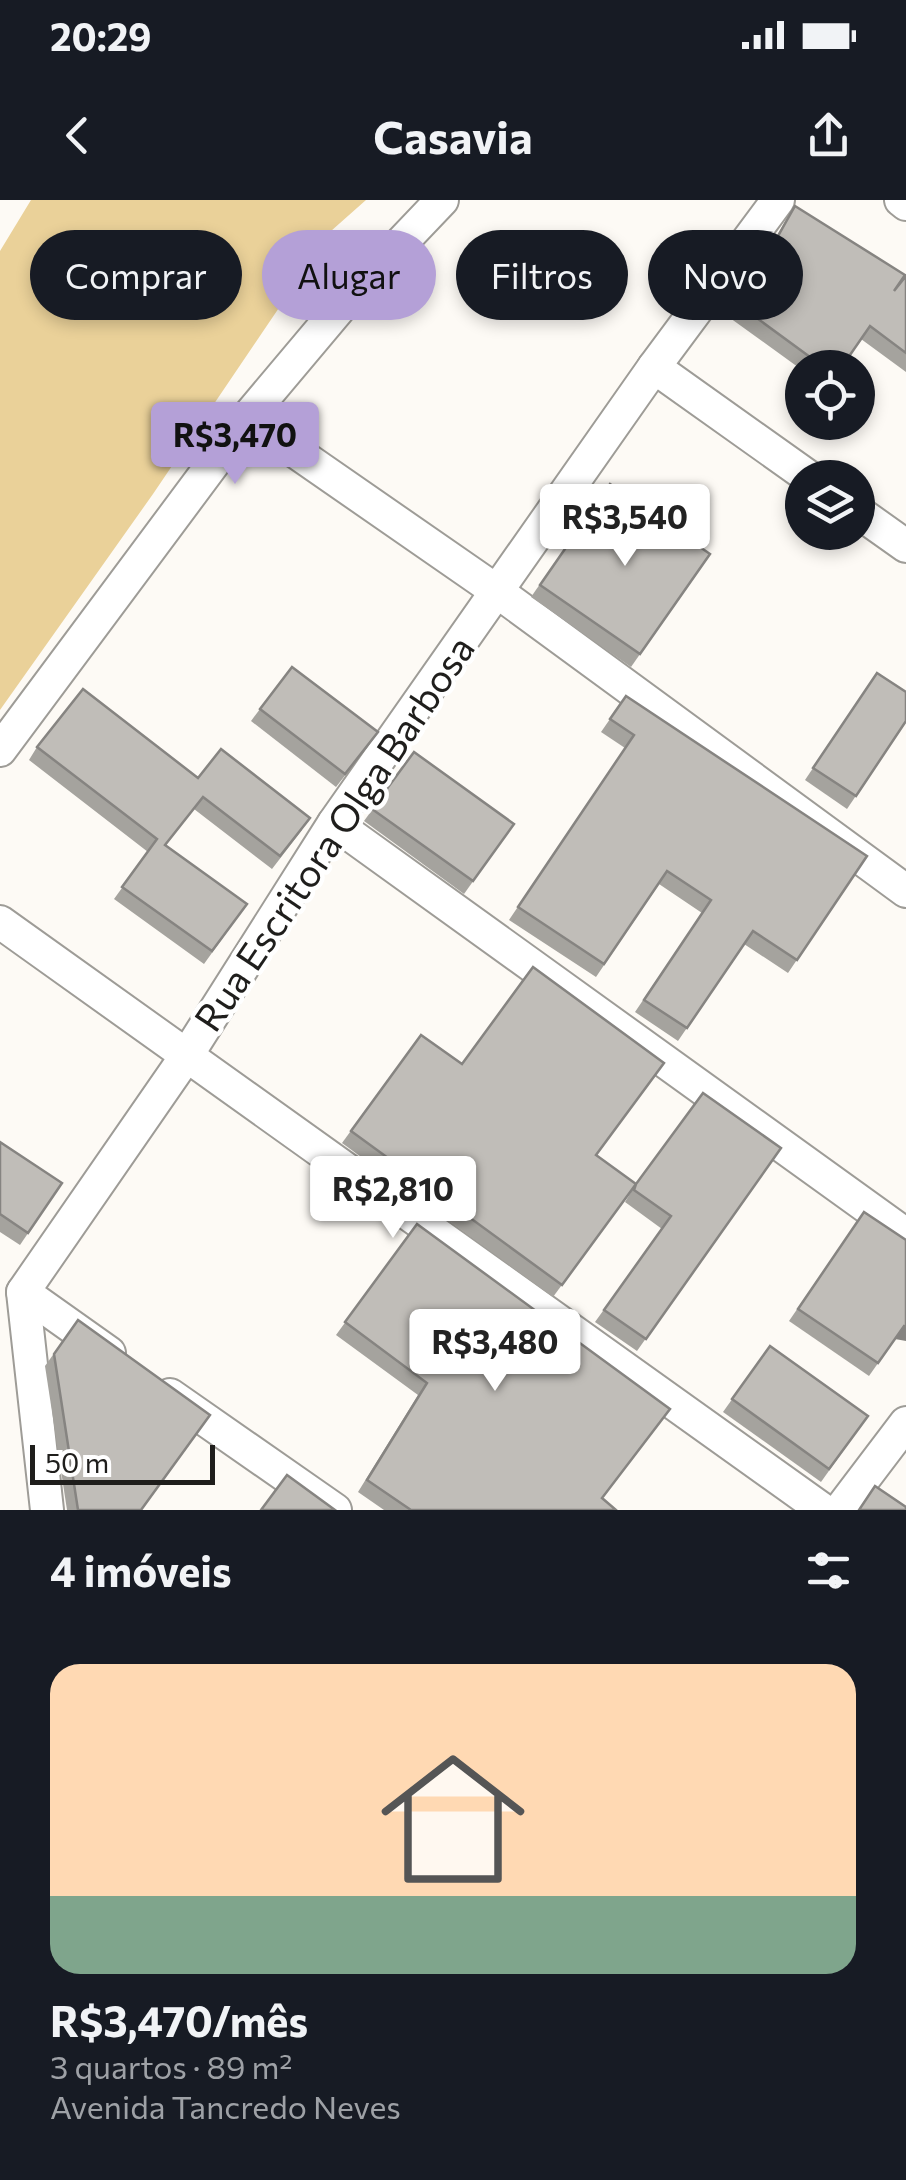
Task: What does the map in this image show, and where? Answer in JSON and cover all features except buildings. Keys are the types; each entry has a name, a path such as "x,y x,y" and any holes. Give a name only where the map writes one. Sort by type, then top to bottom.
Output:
{"street":[{"path":"0,750 247,418 342,305 442,200"},
{"name":"Rua Escritora Olga Barbosa","path":"23,1292 187,1056 334,823 654,367 778,200"},
{"path":"654,367 785,460"},
{"path":"247,418 498,592 906,891"},
{"path":"875,524 906,546"},
{"path":"334,823 906,1234"},
{"path":"0,922 823,1510"},
{"path":"23,1292 335,1510"},
{"path":"23,1292 47,1510"},
{"path":"840,1510 906,1423"}],"shaded area":[{"path":"31,200 366,200 332,230 262,230 262,320 271,320 0,710 0,251"}]}
